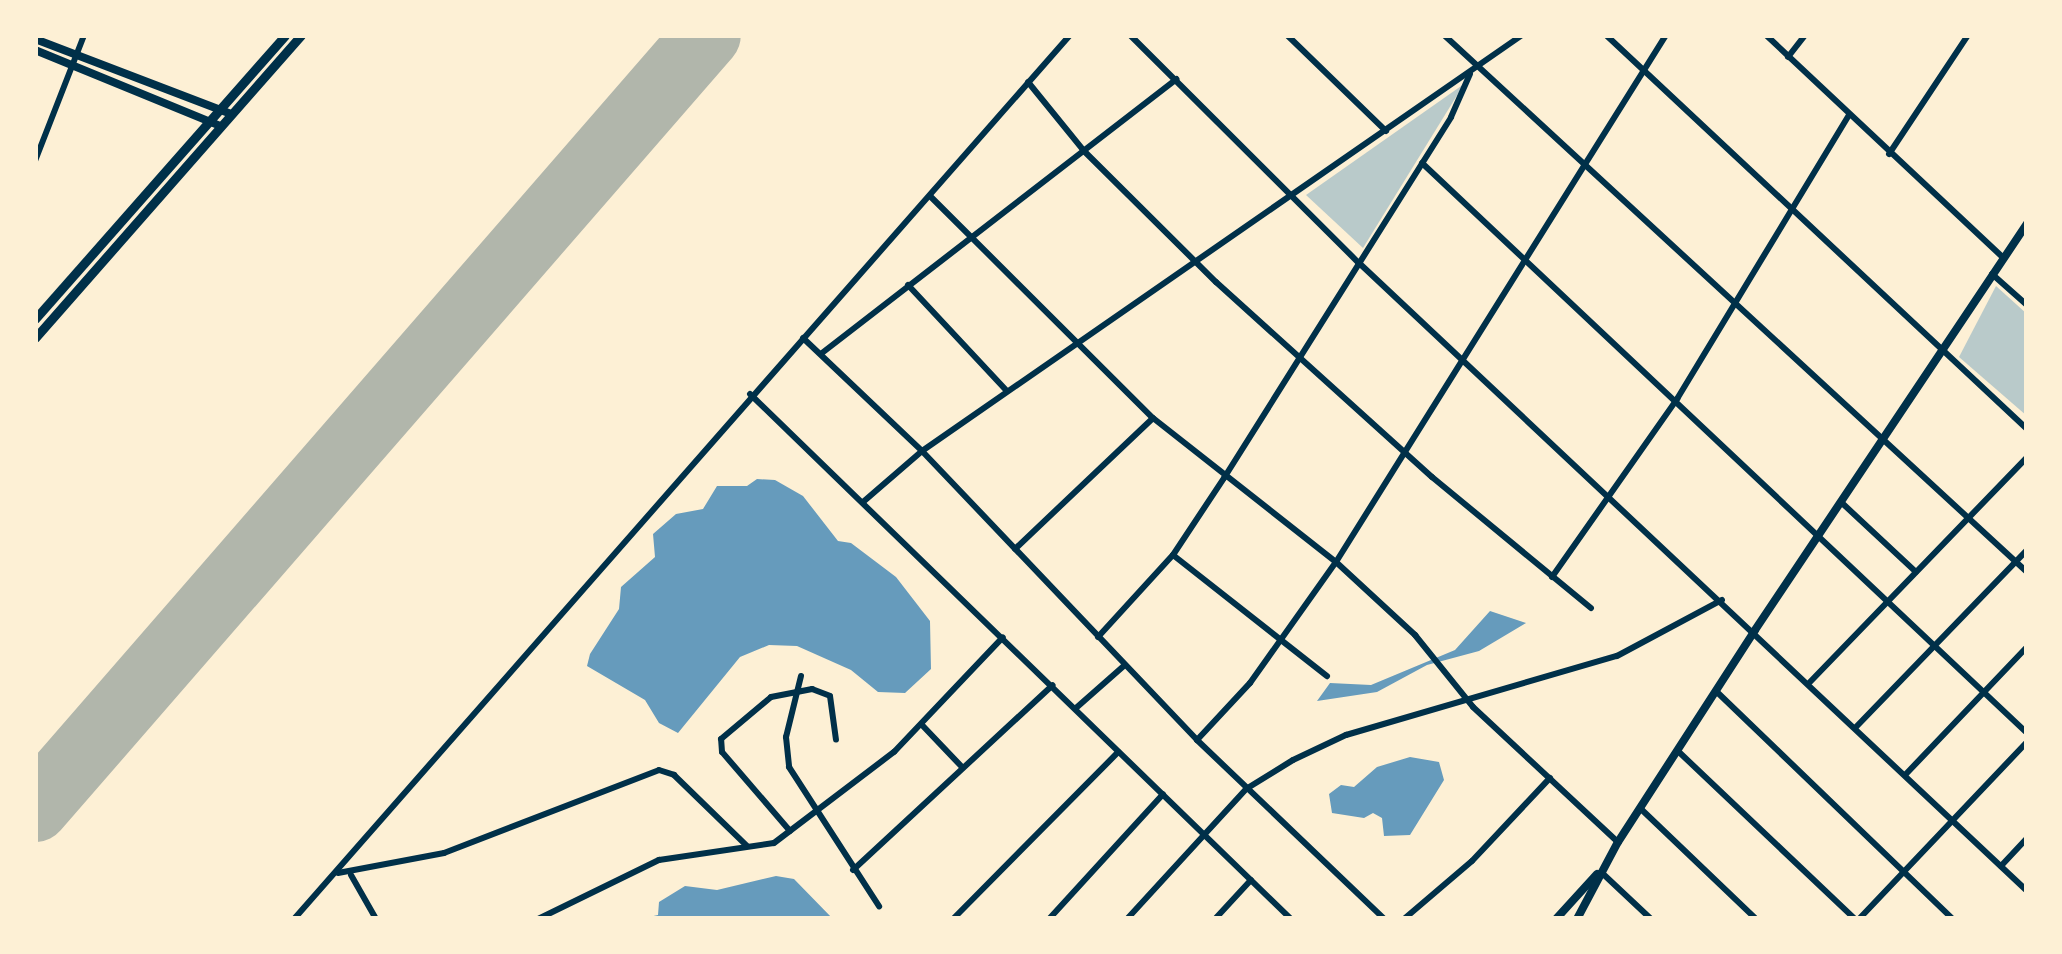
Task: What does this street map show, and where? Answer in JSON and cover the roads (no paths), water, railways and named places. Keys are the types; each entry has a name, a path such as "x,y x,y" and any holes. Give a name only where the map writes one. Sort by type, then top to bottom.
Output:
{"main road":[{"path":"271,51 276,35"},
{"path":"35,338 216,122 221,106 285,35"},
{"path":"35,319 216,122 231,114 300,35"}],"street":[{"path":"35,161 84,35"},
{"path":"294,919 750,394 1070,35"},
{"path":"1130,35 1358,262 1755,630 2027,891"},
{"path":"1287,35 1386,132"},
{"path":"1444,35 1971,516 2027,572"},
{"path":"862,502 922,451 1522,35"},
{"path":"1606,35 1790,211 2027,428"},
{"path":"1197,740 1282,641 1336,562 1666,35"},
{"path":"1766,35 2002,257"},
{"path":"1788,57 1805,35"},
{"path":"1889,154 1968,35"},
{"path":"35,39 221,106 231,114"},
{"path":"35,50 216,122"},
{"path":"1098,637 1174,554 1422,163 1470,74"},
{"path":"822,352 967,236 1177,79"},
{"path":"1028,82 1084,151 1196,263 1406,454 1591,608"},
{"path":"1552,577 1612,499 1677,400 1850,114"},
{"path":"1422,163 1524,264 1677,400 2027,732"},
{"path":"930,196 1153,418 1224,478 1336,562 1429,650 1464,697 1618,842"},
{"path":"1578,919 1618,842 2027,223"},
{"path":"1992,274 2027,305"},
{"path":"908,284 1007,391"},
{"path":"803,338 922,451 1197,740 1384,919"},
{"path":"750,394 1292,919"},
{"path":"1015,550 1153,418"},
{"path":"1810,682 2027,457"},
{"path":"1842,502 1916,572"},
{"path":"1856,727 2027,550"},
{"path":"1174,554 1327,676"},
{"path":"1127,919 1246,789 1346,734 1617,656 1722,600"},
{"path":"538,919 660,860 774,843 922,725 1003,637"},
{"path":"1906,774 2027,647"},
{"path":"1076,708 1125,665"},
{"path":"801,676 786,754 815,810 879,906"},
{"path":"853,870 961,766 1053,685"},
{"path":"790,830 720,748 724,734 756,708 798,689 828,694 836,740"},
{"path":"1718,693 1953,919"},
{"path":"922,725 961,766"},
{"path":"1680,753 1857,919 2027,742"},
{"path":"953,919 1118,752"},
{"path":"337,873 351,875 444,853 659,770 674,775 748,847"},
{"path":"1404,919 1472,862 1550,778"},
{"path":"1049,919 1163,794"},
{"path":"1641,809 1756,919"},
{"path":"2001,866 2027,838"},
{"path":"1556,919 1600,871"},
{"path":"1600,871 1652,919"},
{"path":"351,875 376,919"},
{"path":"1215,919 1251,880"}],"water":[{"path":"757,479 775,480 803,496 838,541 851,543 896,577 930,621 931,669 905,693 878,692 851,670 797,646 769,645 740,657 678,733 659,723 645,700 587,666 590,654 619,609 621,587 655,557 653,534 676,514 703,509 717,486 747,486"},
{"path":"1490,611 1526,623 1479,651 1427,665 1377,692 1317,701 1330,683 1371,685 1455,650"},
{"path":"1410,757 1439,762 1444,780 1410,835 1384,836 1382,818 1373,813 1364,818 1332,813 1329,794 1341,785 1354,787 1377,767"},
{"path":"776,876 794,879 833,919 640,919 658,915 659,902 685,886 717,890"}]}
